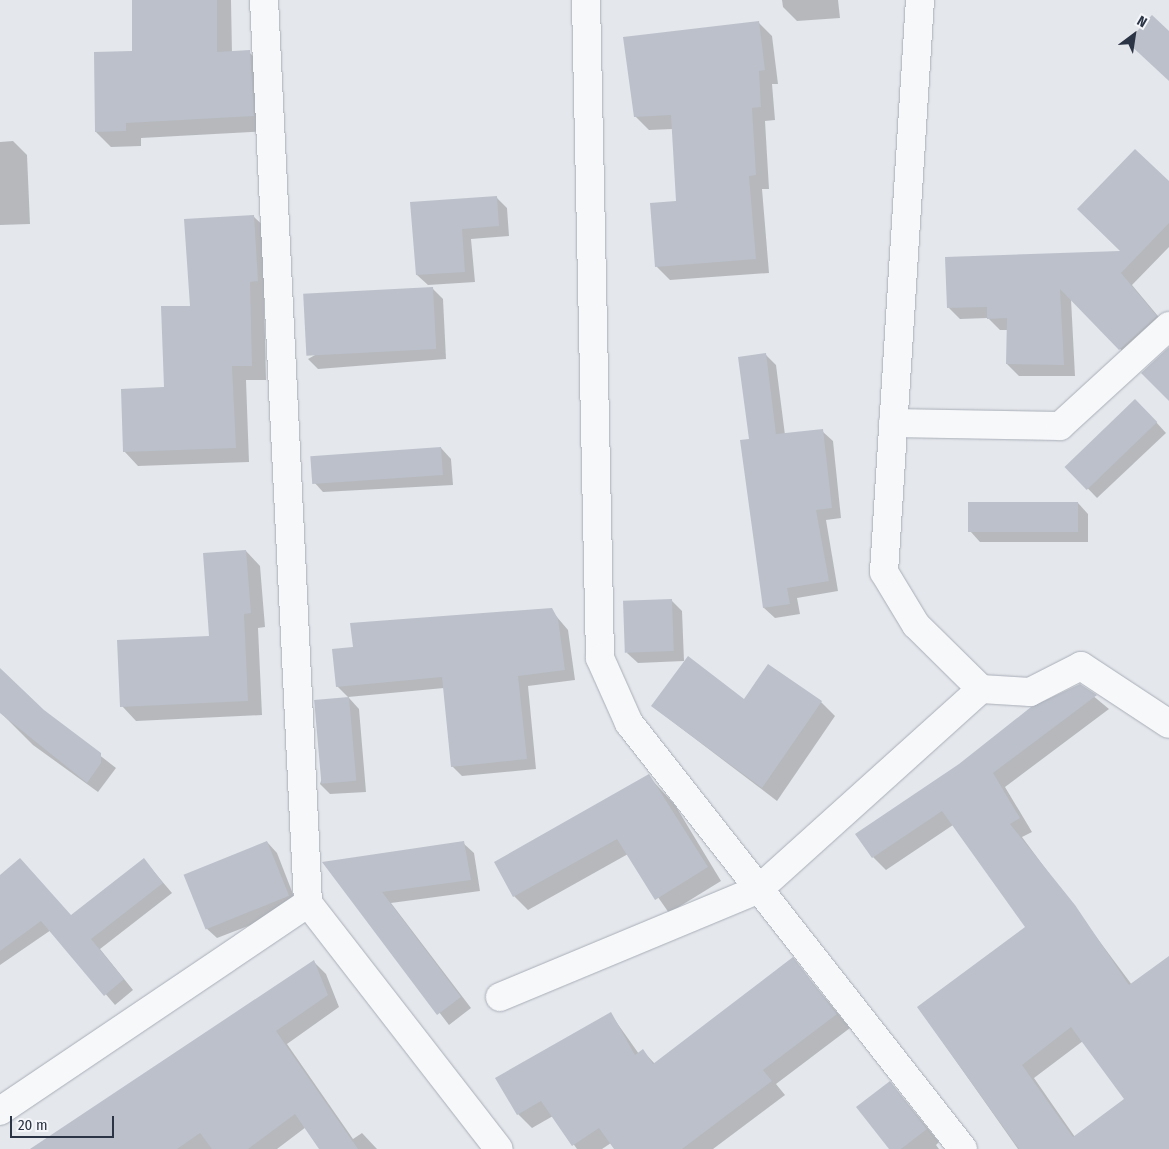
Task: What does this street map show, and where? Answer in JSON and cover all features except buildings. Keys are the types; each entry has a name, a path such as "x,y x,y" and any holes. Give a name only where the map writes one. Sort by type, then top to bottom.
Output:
{"street":[{"path":"264,0 308,903 499,1149"},
{"path":"586,0 600,658 629,723 962,1149"},
{"path":"920,0 884,572 916,625 982,690 1030,692 1081,666 1169,724"},
{"path":"893,423 1060,426 1169,326"},
{"path":"500,996 759,889 982,690"},
{"path":"0,1111 308,903"}]}
